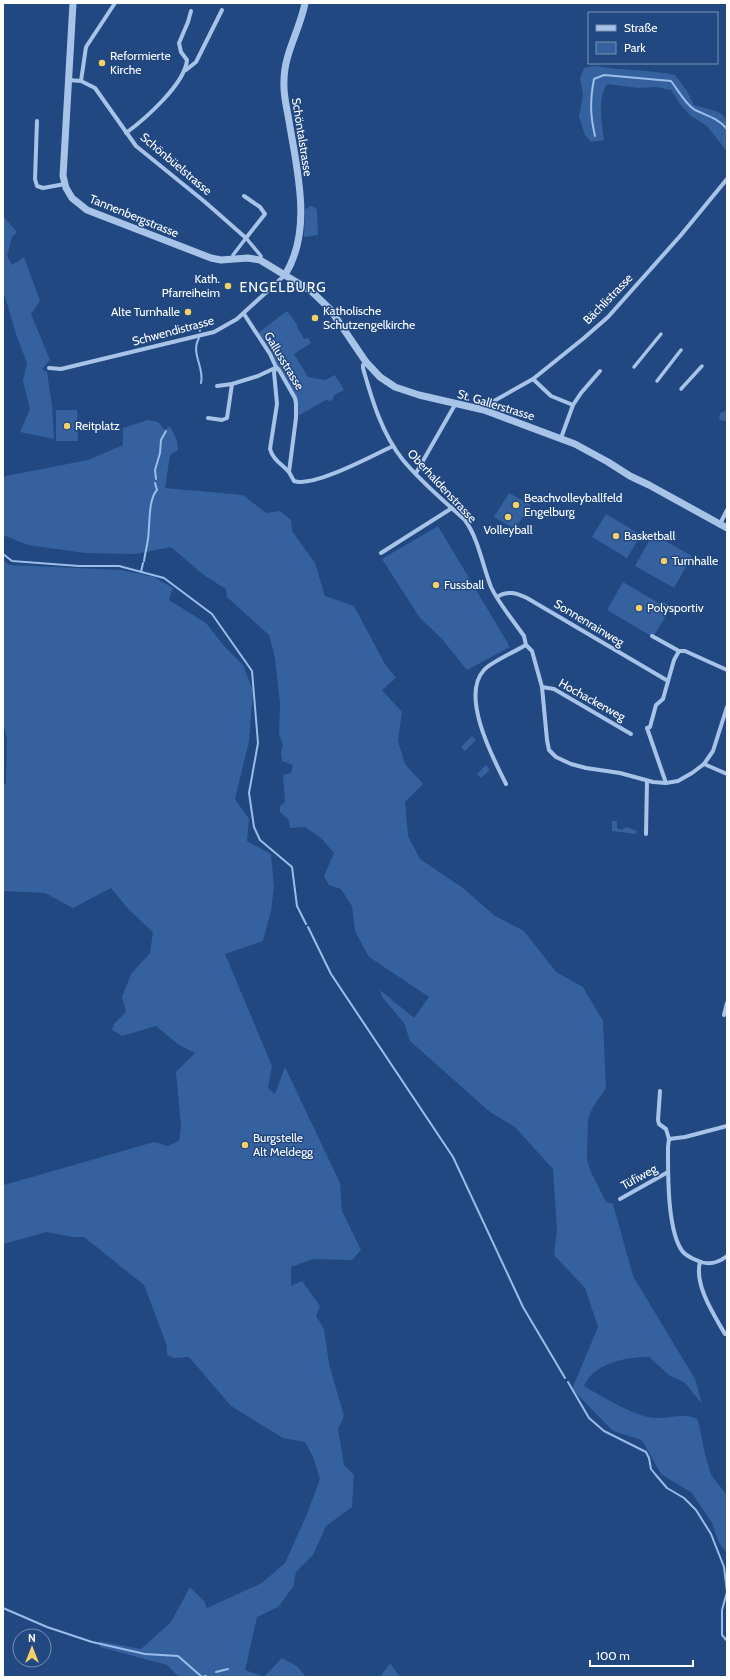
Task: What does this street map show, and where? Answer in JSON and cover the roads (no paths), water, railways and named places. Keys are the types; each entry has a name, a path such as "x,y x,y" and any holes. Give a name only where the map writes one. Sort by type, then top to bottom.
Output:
{"street":[{"name":"Tannenbergstrasse","path":"73,3 63,164 65,184 72,198 86,210 211,258 221,260 248,258 260,260 285,275"},
{"path":"68,80 81,81 86,47 115,3"},
{"name":"Schöntalstrasse","path":"285,275 290,266 298,240 301,212 284,96 284,72 287,58 306,3"},
{"path":"126,133 145,119 157,107 185,70 196,62 222,10"},
{"path":"185,70 187,60 181,52 179,43 191,11"},
{"name":"Schönbüelstrasse","path":"81,81 94,88 136,146 156,164 205,202 246,238 261,256 260,260"},
{"path":"37,121 35,179 37,186 43,188 65,184"},
{"name":"Bächlistrasse","path":"484,410 485,406 533,379 608,317 681,235 727,179"},
{"path":"233,260 233,255 265,214 260,207 244,196"},
{"name":"Schwendistrasse","path":"49,368 61,369 202,335 227,326 244,314 285,275"},
{"name":"St. Gallerstrasse","path":"285,275 311,291 325,303 366,362 380,377 395,386 419,395 484,410 561,438 589,451 630,476 727,528"},
{"name":"Gallusstrasse","path":"244,314 270,354 276,368 279,370 295,398 296,418 289,472"},
{"path":"634,367 660,334"},
{"path":"657,382 682,350"},
{"name":"Oberhaldenstrasse","path":"366,362 363,365 363,368 375,409 393,446 403,460 465,520 470,527 477,543 487,576 497,597 524,636 526,645 532,651 542,687 549,750 556,757 571,764 586,768 620,773 647,781 666,783"},
{"path":"681,389 702,366"},
{"path":"217,386 232,384 258,376 276,368"},
{"path":"276,368 274,372 278,404 270,449 276,460 289,472 294,481 302,483 307,482 355,464 393,446"},
{"path":"561,438 573,405 580,393 600,372"},
{"path":"533,379 551,396 573,405"},
{"path":"208,418 222,420 227,418 232,384"},
{"path":"416,473 456,403"},
{"path":"381,553 452,508"},
{"path":"720,524 727,510"},
{"name":"Sonnenrainweg","path":"497,597 506,593 514,593 527,598 668,681"},
{"path":"652,636 679,650 685,651 727,670"},
{"path":"506,784 483,736 478,714 476,685 485,668 526,645"},
{"path":"679,650 674,660 663,699 656,705 650,727 647,728 666,783 684,778 704,764 715,745 727,707"},
{"name":"Hochackerweg","path":"542,687 554,689 631,734"},
{"path":"704,764 727,774"},
{"path":"646,834 647,781"},
{"path":"724,1015 727,1003"},
{"path":"660,1091 658,1120 659,1124 666,1129 669,1139 668,1172 671,1208 678,1242 683,1251 689,1257 700,1262 716,1262 727,1256"},
{"path":"669,1139 685,1137 727,1126"},
{"name":"Tüfiweg","path":"620,1199 668,1172"},
{"path":"700,1262 699,1274 703,1291 725,1334"}],"waterway":[{"path":"595,136 591,114 594,79 604,75 671,81 691,107 716,120 727,129"},
{"path":"199,325 200,331"},
{"path":"199,338 196,350 202,377 201,383"},
{"path":"156,479 155,470 160,453 161,440 166,431"},
{"path":"144,561 152,500 157,490 155,483"},
{"path":"3,554 12,561 79,566 119,566 164,578 212,614 252,671 258,743 249,793 254,827 260,840 292,867 297,906 306,924"},
{"path":"141,572 143,563"},
{"path":"308,927 331,974 453,1157 523,1307 565,1378"},
{"path":"568,1382 589,1418 604,1431 646,1452 651,1469 667,1488 684,1498 696,1510 711,1534 724,1567 727,1592 722,1610 722,1635 727,1641"},
{"path":"3,1608 47,1627 92,1642 145,1654 178,1656 202,1677 206,1676"},
{"path":"216,1672 228,1669"}],"place":[{"name":"Reformierte Kirche","path":"102,63"},
{"name":"Kath. Pfarreiheim","path":"228,286"},
{"name":"Alte Turnhalle","path":"188,312"},
{"name":"Katholische Schutzengelkirche","path":"315,318"},
{"name":"Reitplatz","path":"67,426"},
{"name":"Beachvolleyballfeld Engelburg","path":"516,505"},
{"name":"Volleyball","path":"508,517"},
{"name":"Basketball","path":"616,536"},
{"name":"Turnhalle","path":"664,561"},
{"name":"Fussball","path":"436,585"},
{"name":"Polysportiv","path":"639,608"},
{"name":"Burgstelle Alt Meldegg","path":"245,1145"}],"district":[{"name":"ENGELBURG","path":"283,287"}]}
